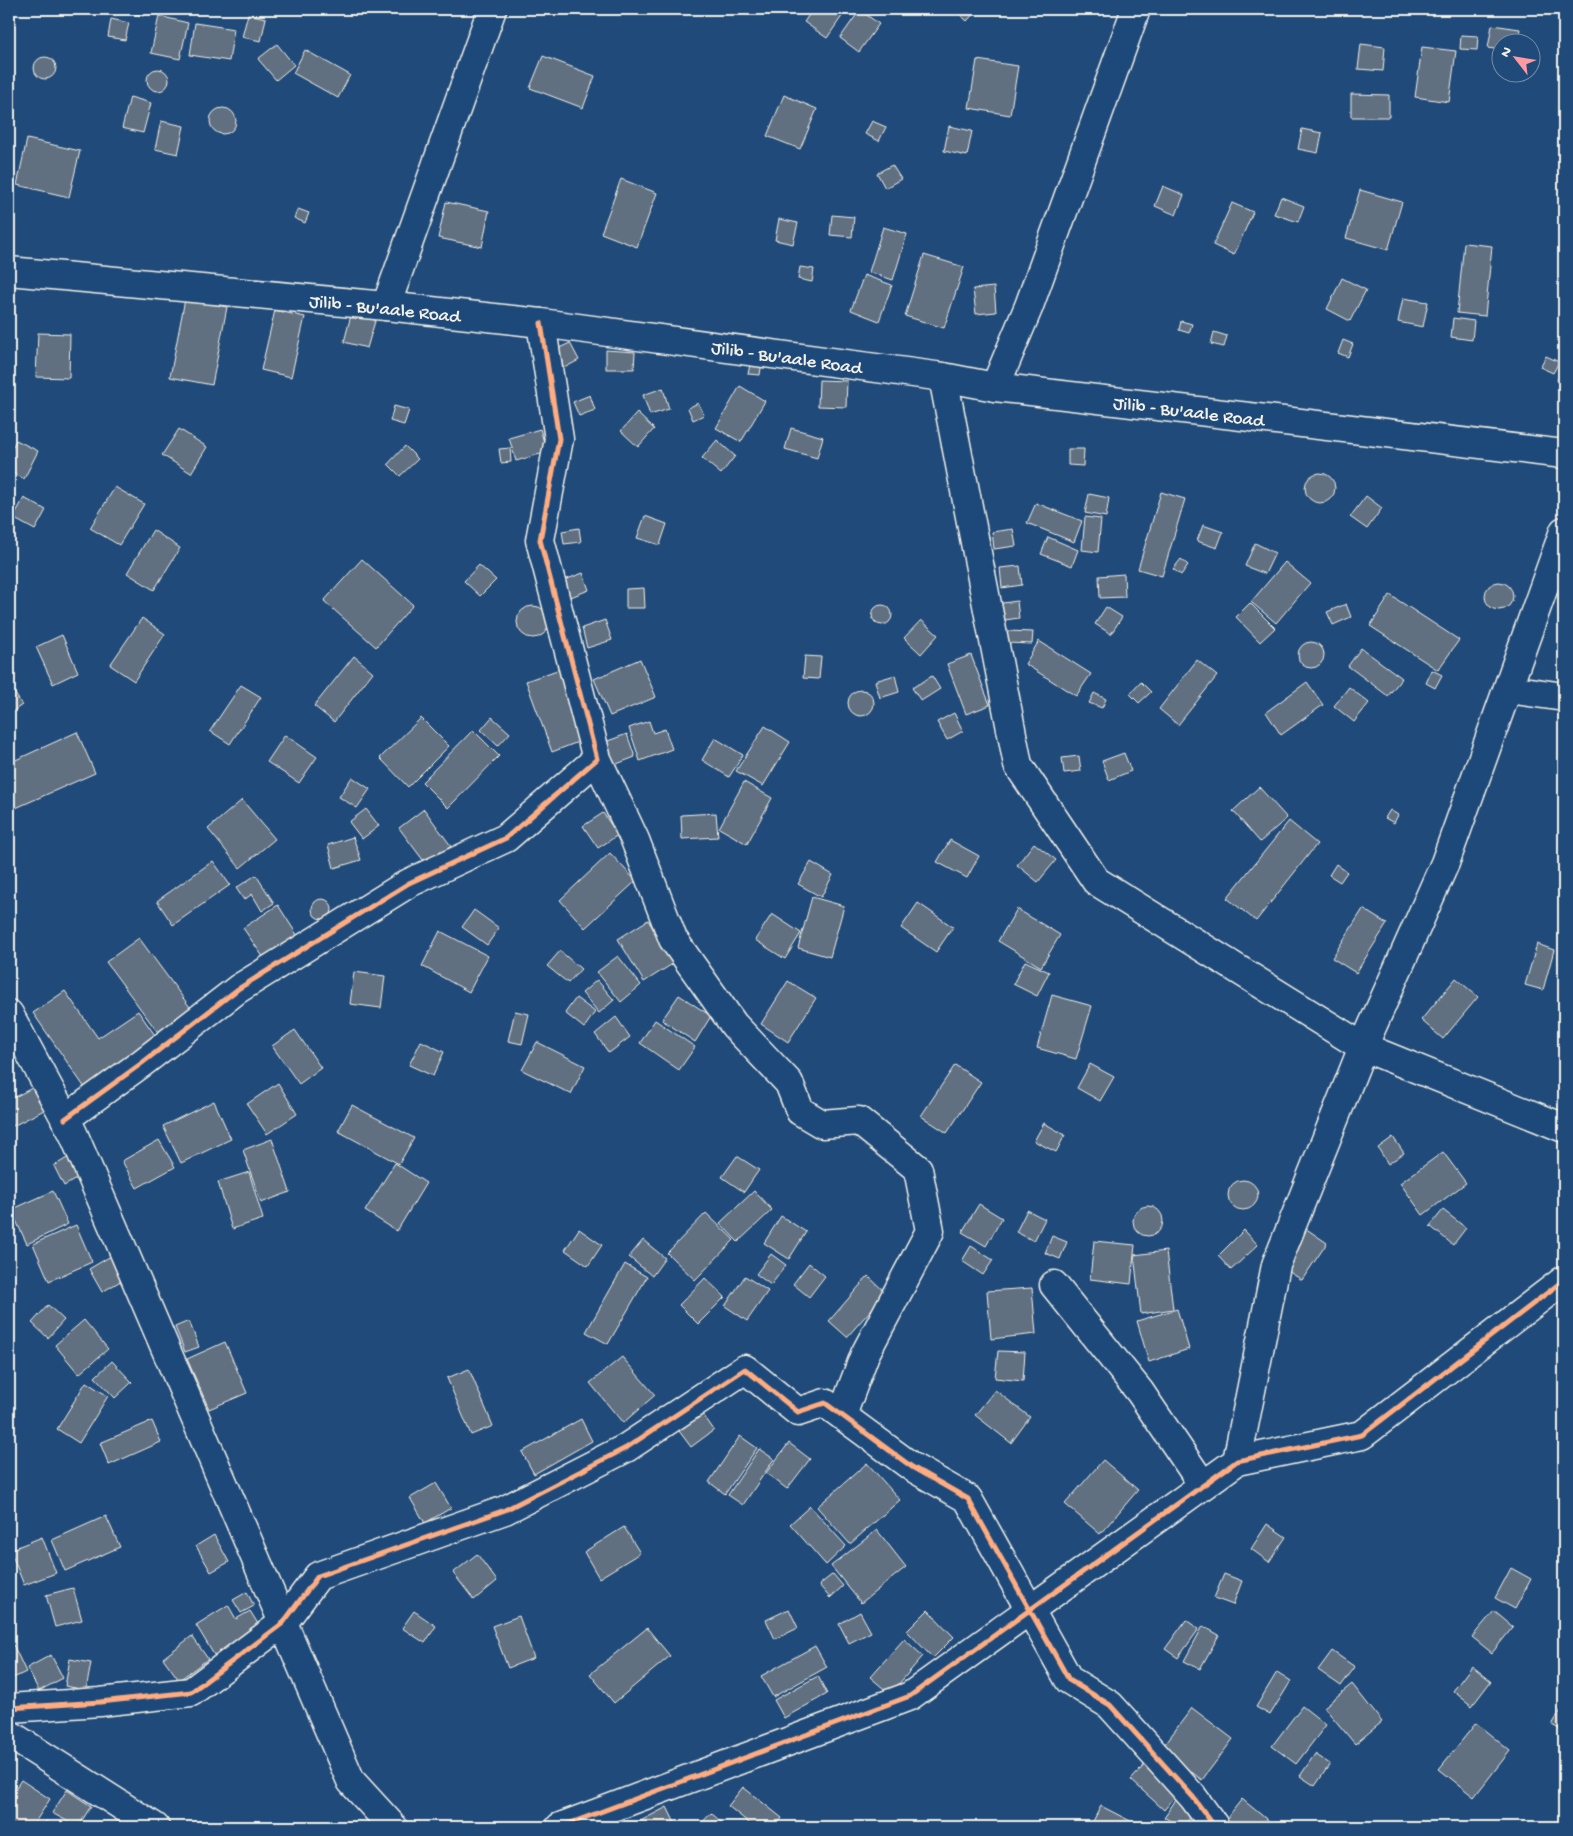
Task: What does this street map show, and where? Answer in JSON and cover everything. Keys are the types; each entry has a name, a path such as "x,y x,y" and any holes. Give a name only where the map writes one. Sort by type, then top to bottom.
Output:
{"street":[{"path":"386,306 492,9"},
{"path":"995,388 1029,306 1136,9"},
{"name":"Jilib - Bu'aale Road","path":"9,271 386,306 541,323 942,377 995,388 1564,454"},
{"path":"541,323 559,439 540,540 597,759 635,840 674,939 734,1025 789,1083 800,1111 822,1124 859,1120 918,1169 930,1231 865,1354 842,1415"},
{"path":"942,377 1018,766 1096,882 1363,1047 1564,1128"},
{"path":"1236,1461 1276,1265 1363,1047 1446,863 1564,531"},
{"path":"1508,689 1564,697"},
{"path":"65,1119 238,989 409,883 506,838 597,759"},
{"path":"9,1014 65,1119 351,1781 393,1827"},
{"path":"560,1827 910,1696 1236,1461 1362,1435 1564,1280"},
{"path":"1054,1285 1140,1392 1203,1485"},
{"path":"9,1708 100,1702 191,1692 283,1623 318,1576 505,1510 626,1448 745,1369 798,1412 825,1402 912,1467 968,1499 1069,1680 1110,1704 1193,1797 1215,1827"},
{"path":"9,1734 155,1827"}],"building":[{"path":"116,9 145,9 143,16"},
{"path":"813,9 847,9 827,38 804,22"},
{"path":"954,9 978,9 967,21"},
{"path":"860,10 879,24 859,52 840,38"},
{"path":"248,14 266,18 261,41 242,37"},
{"path":"159,16 188,23 180,59 151,53"},
{"path":"111,19 129,23 125,40 108,37"},
{"path":"195,23 234,29 229,61 190,55"},
{"path":"1492,25 1520,29 1520,32 1491,32"},
{"path":"1461,35 1478,36 1477,50 1460,49"},
{"path":"277,44 294,65 276,80 258,59"},
{"path":"1361,44 1385,47 1383,71 1358,69"},
{"path":"1422,47 1456,51 1449,102 1415,97"},
{"path":"305,50 350,75 338,98 293,73"},
{"path":"543,56 595,76 583,108 530,88"},
{"path":"45,57 53,60 56,68 53,76 45,79 37,76 34,68 37,60"},
{"path":"977,60 1018,66 1010,115 969,108"},
{"path":"158,69 168,76 169,80 162,90 158,91 148,84 147,80 154,70"},
{"path":"1351,94 1389,95 1389,117 1351,117"},
{"path":"784,95 817,109 800,149 767,136"},
{"path":"130,97 151,103 143,133 122,128"},
{"path":"223,108 232,112 236,121 232,130 223,134 214,130 210,121 214,112"},
{"path":"161,121 184,126 178,154 155,149"},
{"path":"872,121 886,127 879,141 865,134"},
{"path":"949,126 972,131 967,156 944,151"},
{"path":"1302,129 1322,133 1318,153 1298,149"},
{"path":"27,139 80,151 69,197 17,185"},
{"path":"892,165 901,179 885,188 877,173"},
{"path":"621,179 657,193 637,247 601,233"},
{"path":"1163,186 1184,195 1176,215 1155,206"},
{"path":"1360,190 1402,202 1388,250 1346,238"},
{"path":"1281,197 1304,206 1298,222 1274,214"},
{"path":"446,202 489,211 482,247 438,238"},
{"path":"1232,203 1253,212 1234,255 1213,245"},
{"path":"298,209 309,213 305,223 294,218"},
{"path":"832,215 854,217 852,237 830,235"},
{"path":"779,219 798,223 793,244 775,240"},
{"path":"883,227 907,234 893,280 869,272"},
{"path":"1464,243 1492,246 1485,316 1457,313"},
{"path":"924,255 964,267 944,328 905,316"},
{"path":"800,267 814,269 812,282 798,279"},
{"path":"864,275 892,285 879,321 851,310"},
{"path":"1342,278 1366,290 1350,321 1327,309"},
{"path":"994,287 996,312 976,314 973,289"},
{"path":"1403,298 1428,302 1423,327 1398,322"},
{"path":"185,299 227,307 212,385 170,377"},
{"path":"275,310 305,317 291,377 261,370"},
{"path":"352,311 376,318 367,348 344,342"},
{"path":"1453,318 1474,321 1472,340 1451,337"},
{"path":"1181,321 1192,324 1189,333 1179,330"},
{"path":"1214,332 1227,336 1224,347 1211,344"},
{"path":"38,333 70,334 69,378 36,377"},
{"path":"1343,340 1353,344 1348,357 1338,353"},
{"path":"570,343 579,360 564,368 555,350"},
{"path":"606,350 635,352 634,369 606,369"},
{"path":"1546,356 1559,362 1553,373 1540,367"},
{"path":"751,360 762,361 760,375 748,374"},
{"path":"1564,363 1564,383 1557,380"},
{"path":"819,380 847,381 846,407 818,406"},
{"path":"740,386 765,401 741,442 716,428"},
{"path":"663,388 669,409 650,415 643,395"},
{"path":"590,395 595,410 579,416 573,402"},
{"path":"698,403 704,415 693,420 688,408"},
{"path":"394,406 409,410 404,425 390,421"},
{"path":"637,413 654,429 638,447 621,431"},
{"path":"791,428 823,437 817,458 785,449"},
{"path":"179,429 207,447 191,473 162,455"},
{"path":"540,429 547,452 516,461 509,438"},
{"path":"16,440 38,451 24,479 9,471 9,454"},
{"path":"717,440 735,456 721,474 702,458"},
{"path":"405,446 418,459 400,476 388,464"},
{"path":"510,448 511,462 501,463 499,449"},
{"path":"1068,449 1084,449 1083,466 1068,465"},
{"path":"1320,473 1326,474 1334,482 1334,494 1326,502 1320,503 1314,502 1306,494 1305,488 1306,482 1314,474"},
{"path":"115,487 144,504 119,545 90,528"},
{"path":"1161,492 1185,499 1162,576 1138,569"},
{"path":"1089,494 1109,498 1106,517 1085,513"},
{"path":"1366,496 1382,508 1367,529 1350,517"},
{"path":"24,498 46,510 35,530 13,518"},
{"path":"1036,503 1082,521 1074,542 1027,523"},
{"path":"645,516 667,524 660,545 637,538"},
{"path":"1085,517 1101,519 1098,552 1082,550"},
{"path":"1203,525 1223,532 1217,548 1197,541"},
{"path":"579,528 581,542 564,544 562,531"},
{"path":"1013,529 1016,546 994,549 992,532"},
{"path":"153,530 180,548 154,590 127,573"},
{"path":"1048,537 1078,550 1072,566 1041,554"},
{"path":"1255,543 1275,553 1265,574 1245,566"},
{"path":"362,559 413,605 376,647 324,601"},
{"path":"1181,559 1188,565 1181,575 1173,569"},
{"path":"1285,562 1310,583 1276,623 1251,602"},
{"path":"479,565 496,580 480,596 464,581"},
{"path":"1020,566 1022,585 1002,588 1000,568"},
{"path":"583,573 589,590 568,598 562,581"},
{"path":"1124,574 1125,597 1100,598 1099,576"},
{"path":"1499,582 1509,586 1513,596 1509,606 1499,610 1489,606 1485,596 1489,586"},
{"path":"644,588 645,608 626,608 626,589"},
{"path":"1390,595 1459,640 1438,670 1370,626"},
{"path":"1017,601 1019,618 998,621 996,604"},
{"path":"1250,603 1275,628 1260,642 1236,617"},
{"path":"1346,604 1351,617 1333,625 1327,612"},
{"path":"882,605 889,608 892,615 889,622 882,625 875,622 872,615 875,608"},
{"path":"533,606 539,607 544,611 548,616 548,628 544,633 539,637 533,638 527,637 522,633 518,628 517,622 518,616 522,611 527,607"},
{"path":"1106,607 1122,617 1111,634 1095,624"},
{"path":"142,618 165,634 134,681 110,665"},
{"path":"605,620 612,640 587,648 582,628"},
{"path":"921,620 938,635 921,654 904,638"},
{"path":"1007,631 1033,632 1032,644 1006,643"},
{"path":"62,635 78,672 53,684 36,647"},
{"path":"1039,641 1091,674 1076,696 1025,664"},
{"path":"1311,642 1320,646 1324,655 1320,664 1311,668 1302,664 1298,655 1302,646"},
{"path":"1361,648 1402,678 1388,696 1348,666"},
{"path":"971,655 990,705 966,714 947,664"},
{"path":"354,656 373,672 334,722 314,706"},
{"path":"805,656 821,657 819,679 803,678"},
{"path":"640,659 656,697 610,716 594,679"},
{"path":"1197,660 1217,676 1178,725 1159,709"},
{"path":"560,669 586,739 552,752 526,681"},
{"path":"1432,670 1442,675 1435,688 1426,683"},
{"path":"895,675 899,692 880,698 875,681"},
{"path":"932,676 940,689 921,701 912,688"},
{"path":"1141,682 1151,692 1139,703 1130,694"},
{"path":"1307,682 1323,705 1281,735 1266,712"},
{"path":"9,684 22,705 9,714"},
{"path":"241,685 261,697 230,744 210,731"},
{"path":"1349,687 1369,703 1354,722 1334,706"},
{"path":"861,690 870,694 874,703 870,712 861,716 852,712 848,703 852,694"},
{"path":"1094,693 1106,699 1102,708 1089,703"},
{"path":"954,713 963,731 947,740 937,722"},
{"path":"492,717 510,733 498,746 481,730"},
{"path":"421,718 449,746 408,787 380,758"},
{"path":"649,721 653,733 665,729 672,749 640,761 629,728"},
{"path":"765,726 790,742 763,786 736,771"},
{"path":"473,730 499,756 448,808 422,782"},
{"path":"77,732 95,773 9,811 9,763"},
{"path":"627,734 635,757 614,765 605,742"},
{"path":"285,735 317,757 299,783 267,762"},
{"path":"715,738 743,755 729,777 702,760"},
{"path":"1124,753 1131,771 1109,780 1102,761"},
{"path":"1079,756 1081,771 1064,773 1062,758"},
{"path":"352,777 370,789 357,808 339,797"},
{"path":"744,782 772,798 747,844 719,828"},
{"path":"1259,787 1287,818 1260,842 1233,811"},
{"path":"242,800 275,839 240,868 208,829"},
{"path":"366,809 379,826 362,839 349,822"},
{"path":"424,809 451,846 426,864 399,828"},
{"path":"1390,810 1398,815 1394,823 1385,818"},
{"path":"603,813 618,835 598,848 583,826"},
{"path":"716,813 718,837 682,839 681,815"},
{"path":"1289,821 1317,844 1256,921 1227,898"},
{"path":"353,837 361,860 334,868 328,845"},
{"path":"950,840 979,856 967,878 937,862"},
{"path":"1034,843 1056,860 1038,882 1017,865"},
{"path":"610,853 636,881 585,928 560,900"},
{"path":"213,861 230,885 173,925 157,901"},
{"path":"811,862 833,875 821,897 798,884"},
{"path":"1336,864 1347,872 1340,882 1329,875"},
{"path":"256,875 274,903 262,911 252,894 244,900 236,888"},
{"path":"812,897 844,906 830,957 798,948"},
{"path":"322,899 329,902 332,909 329,916 322,919 315,916 312,909 315,902"},
{"path":"918,903 953,927 936,952 901,928"},
{"path":"278,905 299,938 266,961 243,928"},
{"path":"1017,909 1060,935 1041,967 998,941"},
{"path":"1363,909 1387,924 1356,973 1332,958"},
{"path":"474,910 499,928 487,945 462,927"},
{"path":"772,914 801,933 785,959 755,940"},
{"path":"648,920 674,963 644,982 618,939"},
{"path":"440,931 488,956 469,992 422,966"},
{"path":"139,938 192,1010 159,1034 106,962"},
{"path":"1537,944 1554,950 1543,990 1525,985"},
{"path":"560,951 581,969 568,983 547,966"},
{"path":"618,956 641,985 621,1002 597,972"},
{"path":"1025,961 1049,972 1037,996 1013,984"},
{"path":"354,972 385,976 381,1008 350,1004"},
{"path":"1456,978 1478,997 1443,1039 1421,1020"},
{"path":"597,980 614,1000 599,1013 582,993"},
{"path":"788,981 816,998 788,1042 761,1024"},
{"path":"65,991 98,1038 138,1011 157,1038 85,1088 33,1013"},
{"path":"679,995 711,1016 695,1042 662,1020"},
{"path":"1052,995 1092,1006 1076,1059 1037,1048"},
{"path":"576,998 595,1012 584,1028 565,1013"},
{"path":"515,1011 529,1014 522,1044 508,1041"},
{"path":"616,1017 630,1037 609,1053 595,1034"},
{"path":"655,1020 695,1047 679,1070 640,1043"},
{"path":"295,1030 321,1068 299,1084 272,1046"},
{"path":"421,1041 444,1052 433,1076 409,1065"},
{"path":"537,1042 585,1066 571,1094 522,1070"},
{"path":"1090,1064 1114,1077 1100,1101 1077,1088"},
{"path":"955,1065 981,1082 947,1133 921,1116"},
{"path":"278,1083 297,1114 267,1134 247,1104"},
{"path":"32,1088 44,1110 9,1128 9,1100"},
{"path":"214,1101 231,1139 181,1163 163,1126"},
{"path":"352,1105 414,1138 399,1164 338,1131"},
{"path":"1044,1123 1065,1135 1056,1152 1034,1141"},
{"path":"1393,1137 1404,1153 1388,1164 1378,1148"},
{"path":"272,1139 290,1192 261,1203 243,1150"},
{"path":"159,1140 175,1167 137,1188 122,1161"},
{"path":"1443,1152 1466,1183 1423,1215 1400,1183"},
{"path":"72,1155 83,1175 64,1186 54,1166"},
{"path":"737,1156 759,1170 744,1192 722,1177"},
{"path":"395,1163 426,1183 397,1231 365,1211"},
{"path":"249,1172 263,1219 232,1229 218,1182"},
{"path":"1243,1180 1254,1184 1258,1195 1254,1206 1243,1210 1232,1206 1228,1195 1232,1184"},
{"path":"53,1191 68,1224 27,1244 11,1210"},
{"path":"754,1191 772,1210 738,1242 720,1223"},
{"path":"979,1204 1002,1218 986,1246 962,1232"},
{"path":"1148,1206 1159,1210 1163,1221 1159,1232 1148,1236 1137,1232 1133,1221 1137,1210"},
{"path":"1027,1210 1045,1219 1034,1241 1016,1232"},
{"path":"1443,1210 1466,1228 1453,1245 1430,1226"},
{"path":"706,1213 734,1240 695,1280 667,1253"},
{"path":"781,1216 806,1232 789,1259 764,1243"},
{"path":"76,1225 92,1262 49,1281 33,1244"},
{"path":"1305,1228 1327,1243 1302,1280 1280,1266"},
{"path":"579,1229 602,1245 588,1266 565,1250"},
{"path":"1244,1230 1258,1245 1231,1270 1218,1256"},
{"path":"1052,1236 1067,1242 1060,1259 1045,1253"},
{"path":"643,1240 665,1258 652,1276 629,1257"},
{"path":"1094,1241 1135,1245 1131,1284 1090,1279"},
{"path":"971,1246 993,1260 983,1275 962,1261"},
{"path":"1166,1251 1173,1309 1141,1314 1134,1255"},
{"path":"771,1254 786,1265 771,1285 756,1274"},
{"path":"111,1256 124,1279 102,1292 89,1269"},
{"path":"809,1263 825,1276 809,1297 793,1284"},
{"path":"625,1264 647,1277 608,1344 586,1332"},
{"path":"745,1276 768,1291 747,1321 725,1306"},
{"path":"868,1276 886,1293 847,1337 829,1321"},
{"path":"705,1278 725,1297 698,1324 679,1305"},
{"path":"1032,1288 1036,1334 991,1339 987,1291"},
{"path":"48,1305 64,1320 48,1338 32,1323"},
{"path":"1177,1309 1189,1349 1149,1362 1137,1321"},
{"path":"84,1320 108,1349 79,1374 55,1345"},
{"path":"189,1321 199,1347 185,1352 175,1327"},
{"path":"225,1342 247,1393 209,1409 187,1359"},
{"path":"998,1351 1025,1352 1023,1381 995,1378"},
{"path":"622,1357 655,1395 623,1423 590,1383"},
{"path":"112,1361 132,1382 115,1398 95,1377"},
{"path":"469,1369 493,1426 471,1435 447,1378"},
{"path":"86,1382 108,1396 79,1443 57,1429"},
{"path":"995,1390 1030,1417 1011,1443 975,1415"},
{"path":"702,1413 714,1430 691,1447 679,1431"},
{"path":"581,1419 592,1441 534,1474 522,1452"},
{"path":"152,1421 161,1442 109,1465 100,1443"},
{"path":"740,1436 757,1448 725,1494 709,1482"},
{"path":"789,1443 810,1459 787,1489 766,1473"},
{"path":"1564,1446 1564,1457 1559,1453"},
{"path":"759,1449 774,1459 743,1505 728,1495"},
{"path":"1103,1460 1138,1490 1100,1534 1065,1504"},
{"path":"867,1463 900,1500 850,1544 817,1507"},
{"path":"436,1483 451,1508 425,1523 410,1498"},
{"path":"810,1506 846,1546 826,1565 790,1524"},
{"path":"106,1516 120,1547 65,1571 52,1540"},
{"path":"1267,1524 1286,1537 1269,1562 1251,1549"},
{"path":"624,1527 640,1553 599,1578 584,1552"},
{"path":"877,1530 906,1567 861,1603 831,1566"},
{"path":"214,1535 229,1562 211,1572 196,1546"},
{"path":"42,1537 56,1573 24,1585 10,1550"},
{"path":"477,1554 497,1581 474,1600 453,1573"},
{"path":"1511,1568 1531,1579 1515,1609 1495,1598"},
{"path":"833,1574 843,1586 830,1598 819,1585"},
{"path":"1224,1574 1242,1581 1233,1605 1214,1598"},
{"path":"73,1588 82,1620 55,1627 46,1595"},
{"path":"247,1592 254,1606 241,1613 233,1600"},
{"path":"228,1605 236,1619 250,1611 260,1627 214,1655 196,1625"},
{"path":"789,1609 798,1628 775,1639 766,1620"},
{"path":"928,1610 954,1637 933,1658 907,1631"},
{"path":"414,1611 436,1626 425,1643 402,1628"},
{"path":"1494,1611 1513,1627 1492,1653 1472,1637"},
{"path":"860,1612 871,1632 849,1643 839,1624"},
{"path":"519,1616 534,1658 508,1668 492,1626"},
{"path":"1186,1620 1199,1629 1178,1658 1165,1649"},
{"path":"1203,1626 1219,1635 1200,1669 1184,1661"},
{"path":"647,1628 670,1656 614,1703 590,1674"},
{"path":"9,1636 26,1672 9,1680"},
{"path":"192,1636 208,1659 179,1680 163,1658"},
{"path":"904,1639 923,1656 890,1694 870,1677"},
{"path":"815,1646 827,1667 773,1697 761,1676"},
{"path":"1332,1651 1355,1667 1341,1686 1318,1670"},
{"path":"51,1655 63,1678 39,1691 27,1668"},
{"path":"70,1659 91,1663 86,1690 65,1686"},
{"path":"1472,1666 1491,1681 1472,1706 1453,1691"},
{"path":"1277,1672 1291,1681 1270,1715 1256,1707"},
{"path":"818,1676 827,1694 784,1718 774,1700"},
{"path":"1352,1684 1382,1722 1355,1744 1324,1707"},
{"path":"1564,1705 1564,1732 1552,1725"},
{"path":"1302,1706 1326,1725 1296,1764 1272,1746"},
{"path":"1192,1708 1233,1739 1202,1780 1161,1749"},
{"path":"1476,1723 1510,1751 1474,1797 1439,1769"},
{"path":"1315,1754 1330,1764 1315,1786 1300,1776"},
{"path":"1148,1761 1180,1791 1164,1810 1131,1780"},
{"path":"21,1780 50,1799 32,1827 9,1827 9,1798"},
{"path":"743,1787 782,1818 775,1827 754,1827 728,1806"},
{"path":"67,1790 91,1806 78,1827 52,1813"},
{"path":"1178,1797 1196,1809 1184,1827 1180,1827 1164,1817"},
{"path":"1242,1799 1276,1827 1228,1827 1223,1823"},
{"path":"1101,1806 1142,1827 1090,1827"},
{"path":"667,1807 677,1827 629,1827"},
{"path":"711,1813 727,1827 698,1827"},
{"path":"46,1821 57,1827 42,1827"}],"cycle path":[{"path":"65,1119 238,989 409,883 506,838 597,759 540,540 559,439 541,323"},
{"path":"560,1827 910,1696 1237,1461 1362,1435 1564,1280"},
{"path":"9,1708 100,1702 191,1692 283,1623 318,1576 505,1510 626,1448 745,1369 798,1412 825,1403 912,1467 968,1499 1069,1680 1110,1705 1193,1797 1215,1827"}]}
